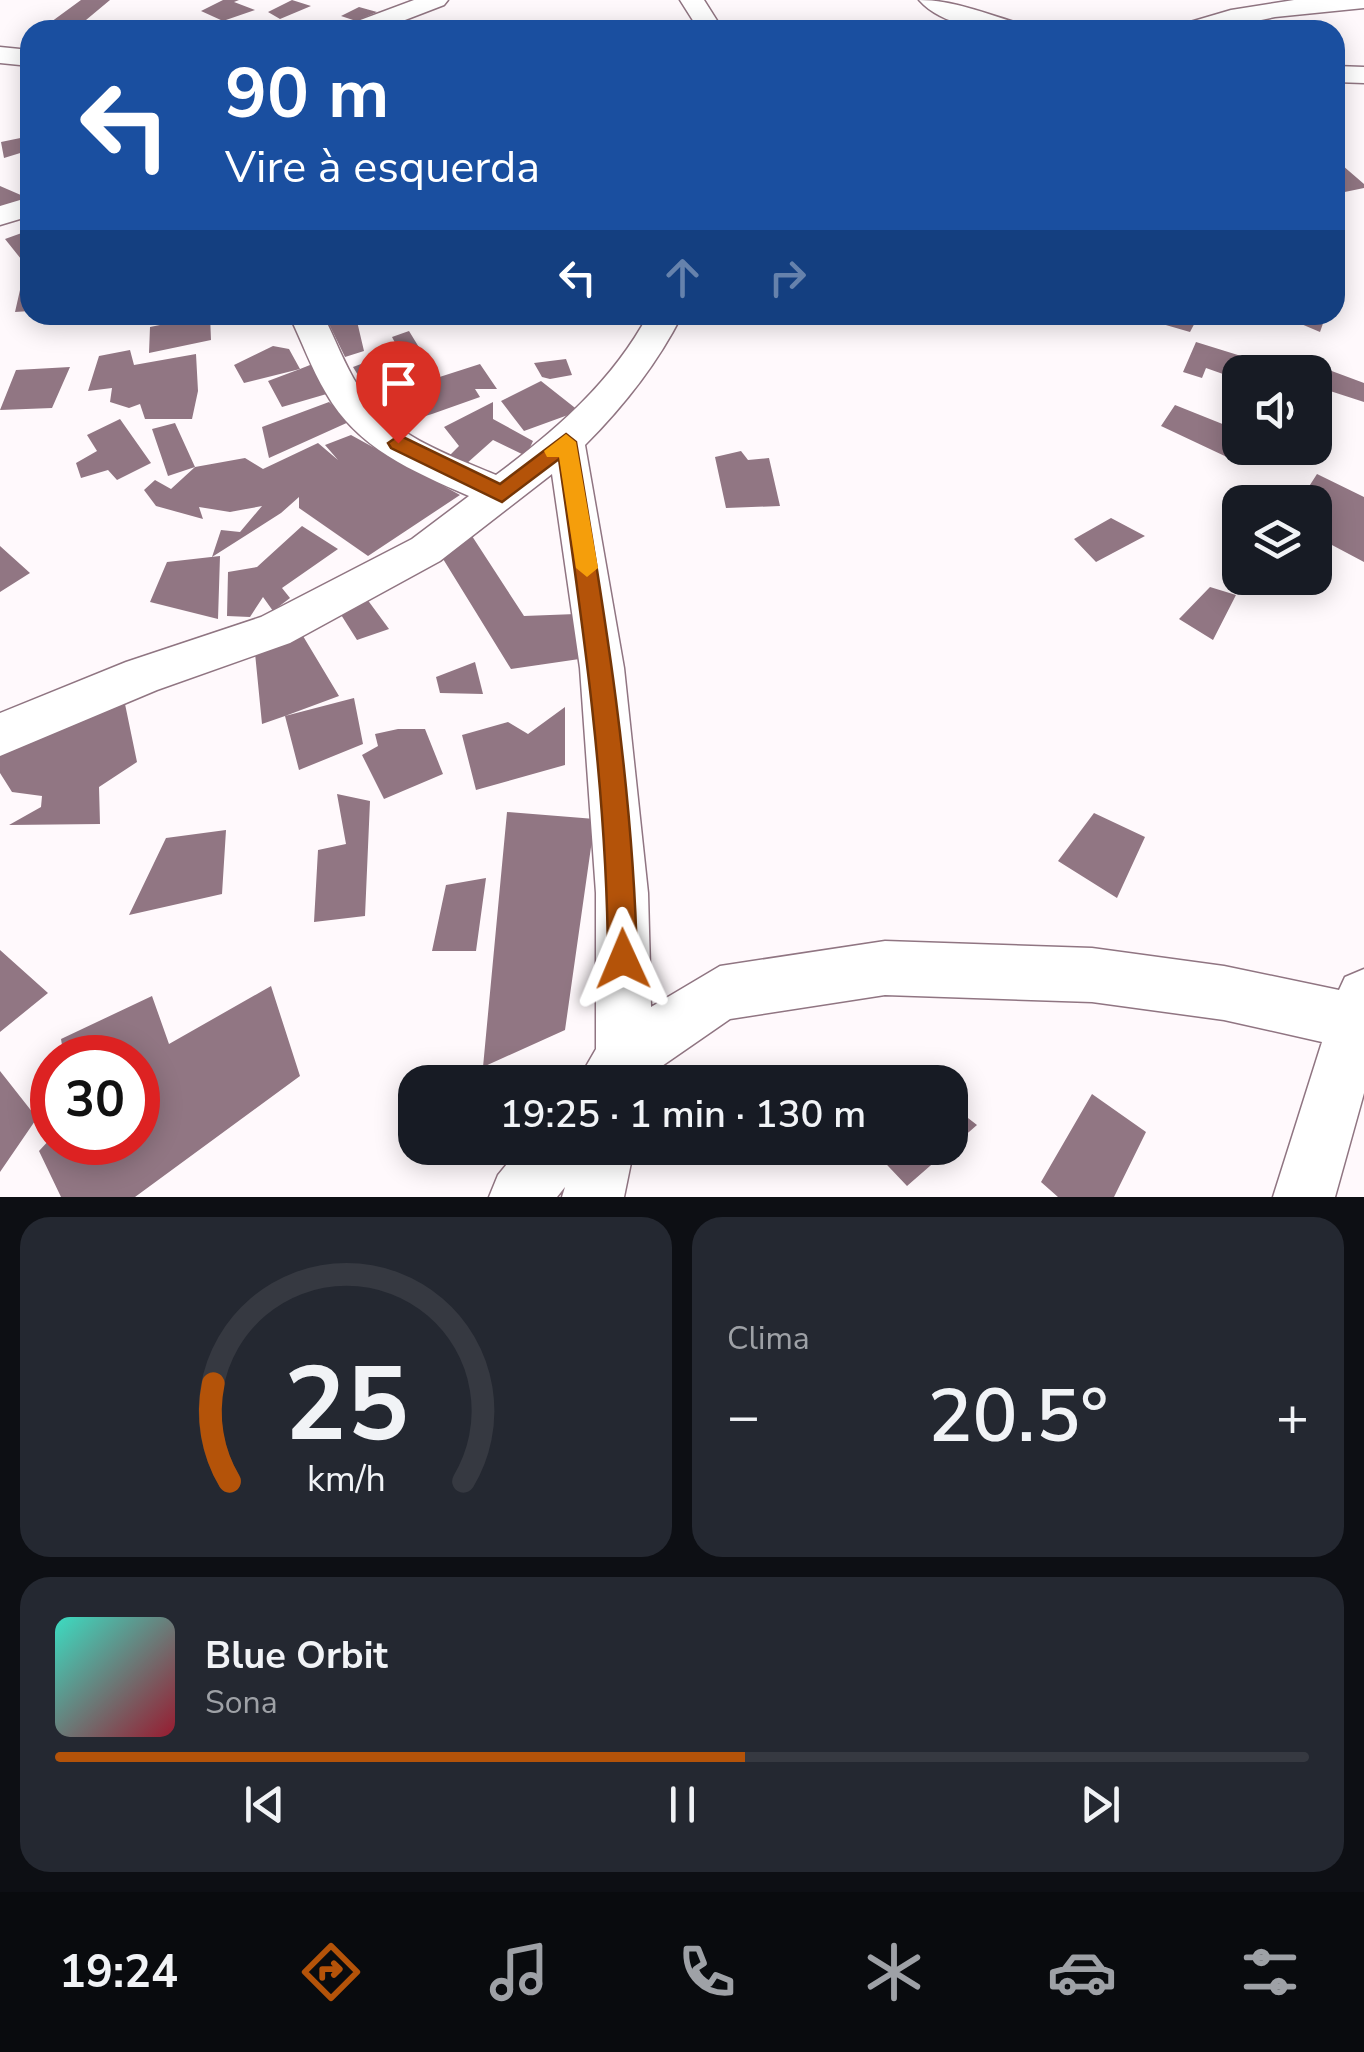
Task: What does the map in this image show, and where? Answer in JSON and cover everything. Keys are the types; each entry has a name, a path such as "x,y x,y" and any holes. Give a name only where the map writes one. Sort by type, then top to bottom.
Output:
{"street":[{"path":"383,20 436,0"},
{"path":"927,1 978,20"},
{"path":"1214,10 1364,1"},
{"path":"311,325 353,408 378,432 502,494"},
{"path":"0,735 142,676 276,630 426,550 566,442 602,405 660,325"},
{"path":"566,442 602,668 622,893 616,1065"},
{"path":"628,1065 720,993 885,968 1092,976 1360,1008 1304,1197"},
{"path":"520,1197 544,1165"},
{"path":"593,1197 600,1165"}],"building":[{"path":"81,0 110,0 86,20 54,20"},
{"path":"223,0 239,0 234,2 255,10 226,20 201,11"},
{"path":"292,0 311,6 280,19 268,12"},
{"path":"359,7 377,12 358,20 341,16"},
{"path":"20,138 20,153 4,158 1,142"},
{"path":"1345,168 1364,184 1364,188 1345,192"},
{"path":"0,186 20,195 20,202 0,207"},
{"path":"20,234 20,258 5,239"},
{"path":"210,325 211,340 149,353 150,327"},
{"path":"329,325 358,325 364,351 345,357"},
{"path":"1166,325 1194,325 1190,332"},
{"path":"1304,325 1322,325 1320,332"},
{"path":"409,331 420,349 402,356 392,337"},
{"path":"1196,342 1238,355 1222,355 1222,374 1206,368 1202,378 1183,372"},
{"path":"273,346 289,349 300,369 244,383 234,365"},
{"path":"130,350 134,365 196,354 198,391 192,419 145,419 140,404 129,408 110,402 112,388 88,391 99,356"},
{"path":"393,352 401,365 361,380 353,367"},
{"path":"566,359 572,375 550,379 542,377 534,363"},
{"path":"315,363 330,393 282,407 268,381"},
{"path":"480,364 497,389 475,389 480,397 432,414 393,426 371,399"},
{"path":"70,367 52,408 0,410 16,370"},
{"path":"1332,371 1364,383 1364,402 1332,392"},
{"path":"541,381 579,411 524,431 501,401"},
{"path":"329,402 351,421 269,458 262,427"},
{"path":"493,402 493,419 533,441 526,456 493,440 466,464 446,459 459,446 444,427"},
{"path":"1175,405 1222,424 1222,455 1161,426"},
{"path":"120,419 151,463 117,480 108,470 81,478 76,463 97,451 87,435"},
{"path":"175,423 195,467 168,476 152,429"},
{"path":"351,435 460,495 368,556 299,508 299,497 212,557 221,530 240,532 262,506 230,512 199,507 203,519 156,506 144,490 155,480 171,489 195,467 245,458 263,469 318,443 338,460 325,445"},
{"path":"741,451 748,460 769,458 780,506 726,508 715,457"},
{"path":"1317,474 1364,497 1364,562 1332,545 1332,485 1310,485"},
{"path":"1111,518 1145,536 1096,562 1074,539"},
{"path":"302,526 338,549 282,588 290,598 273,611 263,597 250,617 227,616 228,572 257,567"},
{"path":"472,536 524,616 576,614 600,656 511,669 440,554"},
{"path":"0,546 30,573 0,592"},
{"path":"220,556 218,619 150,602 167,562"},
{"path":"1210,587 1222,591 1222,595 1236,595 1213,640 1179,619"},
{"path":"364,595 389,629 357,640 338,610"},
{"path":"300,631 339,696 262,724 255,653"},
{"path":"475,662 483,694 440,693 436,677"},
{"path":"354,698 363,744 299,770 285,716"},
{"path":"125,704 137,762 99,787 100,824 9,825 41,807 42,796 12,792 0,773 0,746"},
{"path":"565,707 565,765 476,790 462,735 508,722 528,734"},
{"path":"425,729 443,774 384,799 362,755 378,746 375,734"},
{"path":"337,794 370,801 365,916 314,922 318,850 346,844"},
{"path":"507,812 595,819 565,1030 483,1065"},
{"path":"1094,813 1145,837 1117,898 1058,861"},
{"path":"226,830 222,894 129,915 166,838"},
{"path":"486,878 476,951 432,951 446,885"},
{"path":"0,950 48,993 0,1032"},
{"path":"271,986 300,1076 135,1197 61,1197 46,1165 160,1165 160,1035 69,1035 152,996 169,1044"},
{"path":"0,1071 30,1109 30,1128 0,1172"},
{"path":"1092,1094 1146,1132 1114,1197 1058,1197 1041,1182"},
{"path":"968,1118 977,1125 968,1133"},
{"path":"887,1165 931,1165 907,1186"}],"slow traffic":[{"path":"554,451 566,442 587,568"}],"route":[{"path":"398,443 502,494 566,442 602,668 622,893 623,959"}]}
